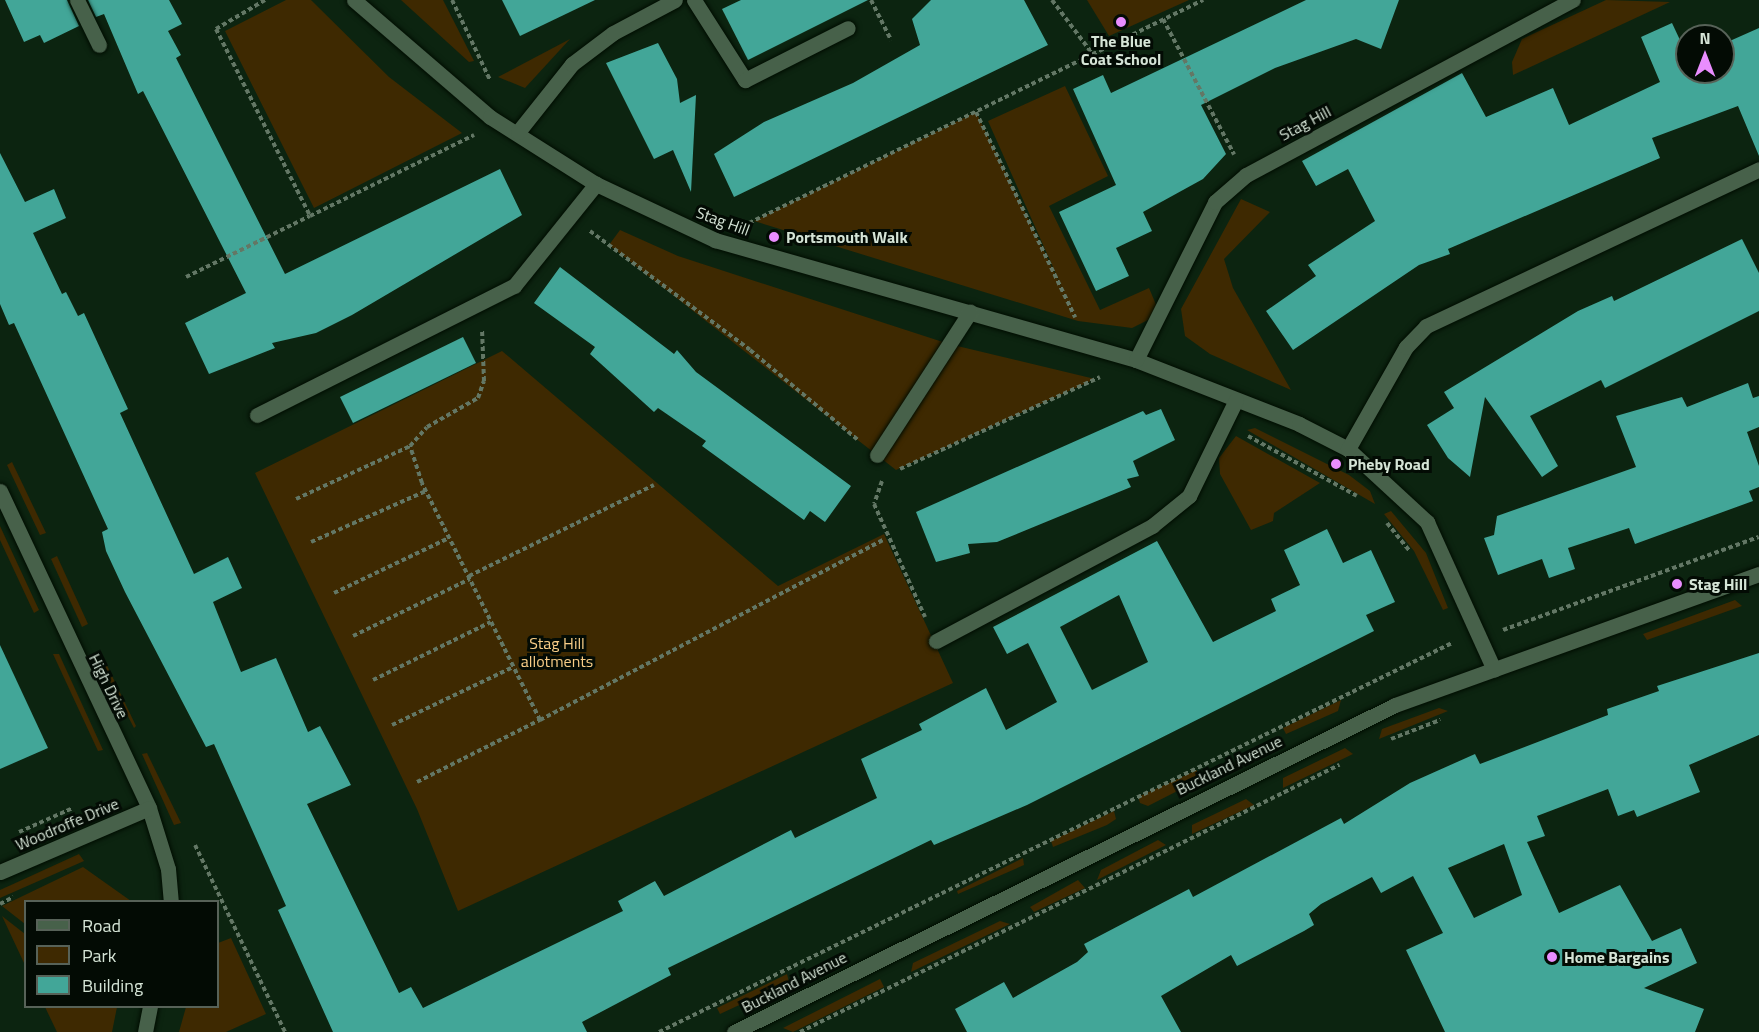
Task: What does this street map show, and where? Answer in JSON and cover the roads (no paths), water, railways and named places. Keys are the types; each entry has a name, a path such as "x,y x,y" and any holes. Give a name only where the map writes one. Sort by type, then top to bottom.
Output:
{"street":[{"path":"77,0 99,45"},
{"name":"Stag Hill","path":"354,0 471,104 596,184 715,240 1136,360 1236,400 1348,449 1427,522 1494,670"},
{"path":"518,132 572,64 613,33 675,0"},
{"path":"694,0 745,80 848,28"},
{"name":"Stag Hill","path":"1136,360 1215,202 1246,175 1573,0"},
{"path":"1348,449 1406,347 1426,326 1759,169"},
{"path":"257,415 514,286 596,184"},
{"path":"877,455 970,312"},
{"path":"936,641 1152,526 1189,496 1225,427 1236,400"},
{"name":"High Drive","path":"0,491 149,808 168,869 171,900"},
{"name":"Buckland Avenue","path":"734,1032 1304,747 1468,679 1759,574"},
{"name":"Woodroffe Drive","path":"0,872 149,808"},
{"path":"145,1032 150,1008"}],"place":[{"name":"The Blue Coat School","path":"1121,22"},
{"name":"Portsmouth Walk","path":"774,237"},
{"name":"Pheby Road","path":"1336,464"},
{"name":"Stag Hill","path":"1677,584"},
{"name":"Home Bargains","path":"1552,957"}],"park label":[{"name":"Stag Hill allotments","path":"557,652"}]}
